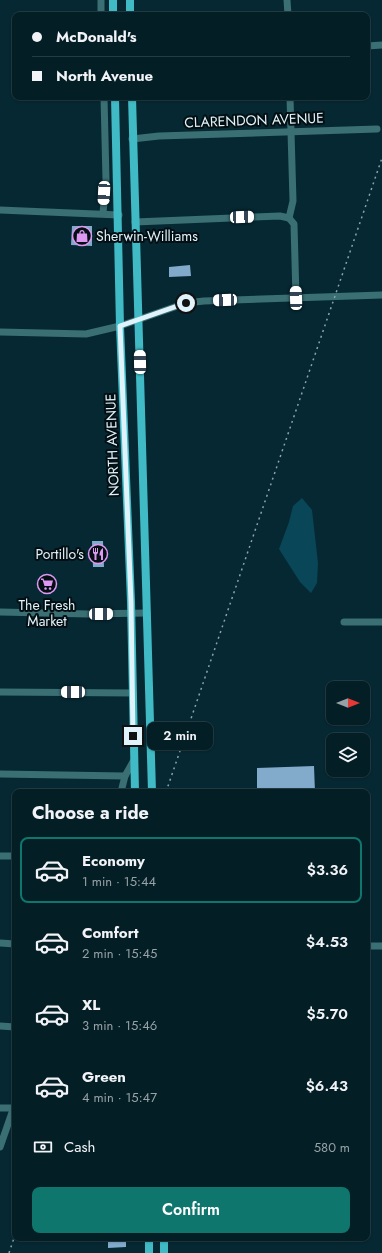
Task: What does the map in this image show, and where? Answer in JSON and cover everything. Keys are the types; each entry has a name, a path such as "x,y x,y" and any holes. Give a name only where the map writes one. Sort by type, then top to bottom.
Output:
{"main road":[{"path":"113,0 113,12"},
{"path":"130,0 130,12"},
{"name":"NORTH AVENUE","path":"115,100 120,326 135,789"},
{"path":"132,100 135,222 140,320 152,789"},
{"path":"149,1241 150,1253"},
{"path":"164,1241 164,1253"}],"street":[{"path":"101,0 102,12"},
{"path":"287,0 288,12"},
{"path":"370,46 382,45"},
{"path":"103,213 106,180 104,100"},
{"path":"289,218 293,201 290,100"},
{"name":"CLARENDON AVENUE","path":"132,139 291,131 377,129"},
{"path":"0,210 103,213 118,215"},
{"path":"135,222 280,216 289,218 294,224 296,298"},
{"path":"0,332 78,334 120,326 186,303 382,295"},
{"path":"0,612 88,614 147,613"},
{"path":"344,622 382,622"},
{"path":"0,692 133,693"},
{"path":"122,789 125,776 134,760"},
{"path":"0,774 125,776"},
{"path":"0,856 12,856"},
{"path":"0,943 12,944"},
{"path":"370,946 382,946"},
{"path":"0,1026 12,1027"},
{"path":"0,1108 12,1106"},
{"path":"0,1147 12,1112"}],"shaded area":[{"path":"302,498 312,510 318,563 317,583 311,593 300,582 279,549 293,506"}],"building":[{"name":"Sherwin-Williams","path":"72,226 92,226 92,246 71,245"},
{"path":"190,265 191,276 169,277 169,267"},
{"name":"Portillo's","path":"92,541 103,541 104,567 93,567"},
{"path":"314,766 315,789 257,789 257,768"},
{"path":"108,1241 126,1241 126,1247 108,1248"}],"railway":[{"path":"167,789 382,158"},
{"path":"9,1253 13,1241"}],"place":[{"name":"Sherwin-Williams","path":"82,236"},
{"name":"Portillo's","path":"98,554"},
{"name":"The Fresh Market","path":"47,584"}],"route":[{"path":"133,736 131,602 120,326 186,303"}]}
